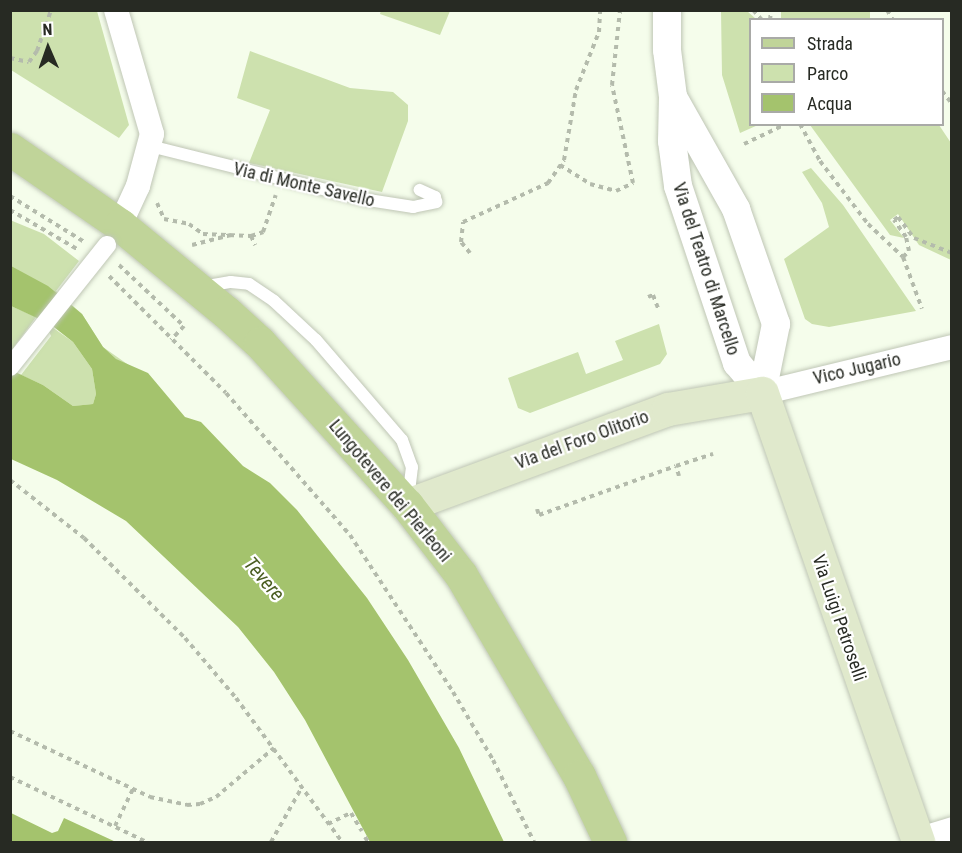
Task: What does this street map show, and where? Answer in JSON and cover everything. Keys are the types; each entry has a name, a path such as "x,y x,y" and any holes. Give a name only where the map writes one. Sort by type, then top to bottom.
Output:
{"main road":[{"name":"Lungotevere dei Pierleoni","path":"10,149 108,244 199,288 260,343 407,505 467,585 579,776 610,843"},
{"name":"Via del Foro Olitorio","path":"407,505 668,409 762,393"},
{"name":"Via Luigi Petroselli","path":"762,393 917,841"}],"street":[{"path":"10,367 108,244 150,146 152,134 116,10"},
{"name":"Via del Teatro di Marcello","path":"667,10 665,33 674,98 672,141 678,186 737,363 762,393"},
{"name":"Via del Teatro di Marcello","path":"674,98 716,175 720,214 771,355 762,393"},
{"name":"Vico Jugario","path":"762,393 951,347"},
{"path":"917,841 951,829"}],"lane":[{"name":"Via di Monte Savello","path":"150,146 362,199 413,207 436,202 435,197 420,190"},
{"path":"199,288 231,282 249,284 274,301 316,340 402,440 412,466 407,505"}],"path":[{"path":"10,58 29,63 37,51 51,10"},
{"path":"470,253 461,242 463,222 548,183 560,165 568,145 576,90 599,32 600,10"},
{"path":"560,165 590,184 616,191 633,183 612,85 620,10"},
{"path":"744,144 782,126"},
{"path":"801,126 820,160 868,224 903,257 922,309"},
{"path":"10,196 108,244 184,326 171,340"},
{"path":"154,218 157,203 164,219 189,224 203,234 251,236 263,232 272,217"},
{"path":"10,210 56,234 85,254"},
{"path":"903,257 909,251 906,237 894,220 898,217 914,238 951,253"},
{"path":"187,244 195,246 236,234"},
{"path":"251,236 255,244"},
{"path":"104,271 226,393 350,535 453,692 493,760 534,843"},
{"path":"648,297 653,295 659,310"},
{"path":"537,509 539,515 713,454"},
{"path":"676,466 679,476"},
{"path":"10,480 134,584 236,698 342,843"},
{"path":"10,731 133,789 170,802 200,804 216,797 274,748"},
{"path":"10,777 147,843"},
{"path":"271,843 302,787"},
{"path":"115,826 133,789"},
{"path":"328,824 351,813 362,831"},
{"path":"365,837 368,843"}],"green space":[{"path":"381,10 450,11 440,35 380,14"},
{"path":"10,11 97,11 129,125 119,138 11,70"},
{"path":"721,11 747,11 755,18 749,18 749,126 756,126 740,133 722,75"},
{"path":"781,11 870,11 870,18 781,18"},
{"path":"250,51 350,88 393,92 408,105 408,121 382,192 249,163 270,110 237,98"},
{"path":"811,126 940,126 951,143 951,260 919,245 898,214 890,220 904,238 890,235"},
{"path":"811,168 843,205 916,311 829,327 812,324 805,319 784,259 829,227 822,203 802,172"},
{"path":"10,220 44,234 79,261 56,291 82,314 103,347 130,366 116,364 11,274"},
{"path":"11,306 36,317 11,351"},
{"path":"45,322 73,342 92,369 96,394 93,404 73,406 43,385 21,375 51,336"},
{"path":"659,324 667,354 660,364 530,413 518,408 508,378 578,352 586,374 623,360 615,341"}],"water":[{"name":"Tevere","path":"11,266 48,286 82,314 103,347 116,359 148,373 185,417 201,422 243,466 270,483 297,510 367,598 408,660 459,748 504,842 370,842 305,720 274,672 238,627 126,521 57,480 11,459 11,370 43,385 73,406 93,404 96,394 92,369 73,342 50,324 11,306"},
{"path":"11,813 52,833 58,831 64,818 116,842 11,842"}]}
